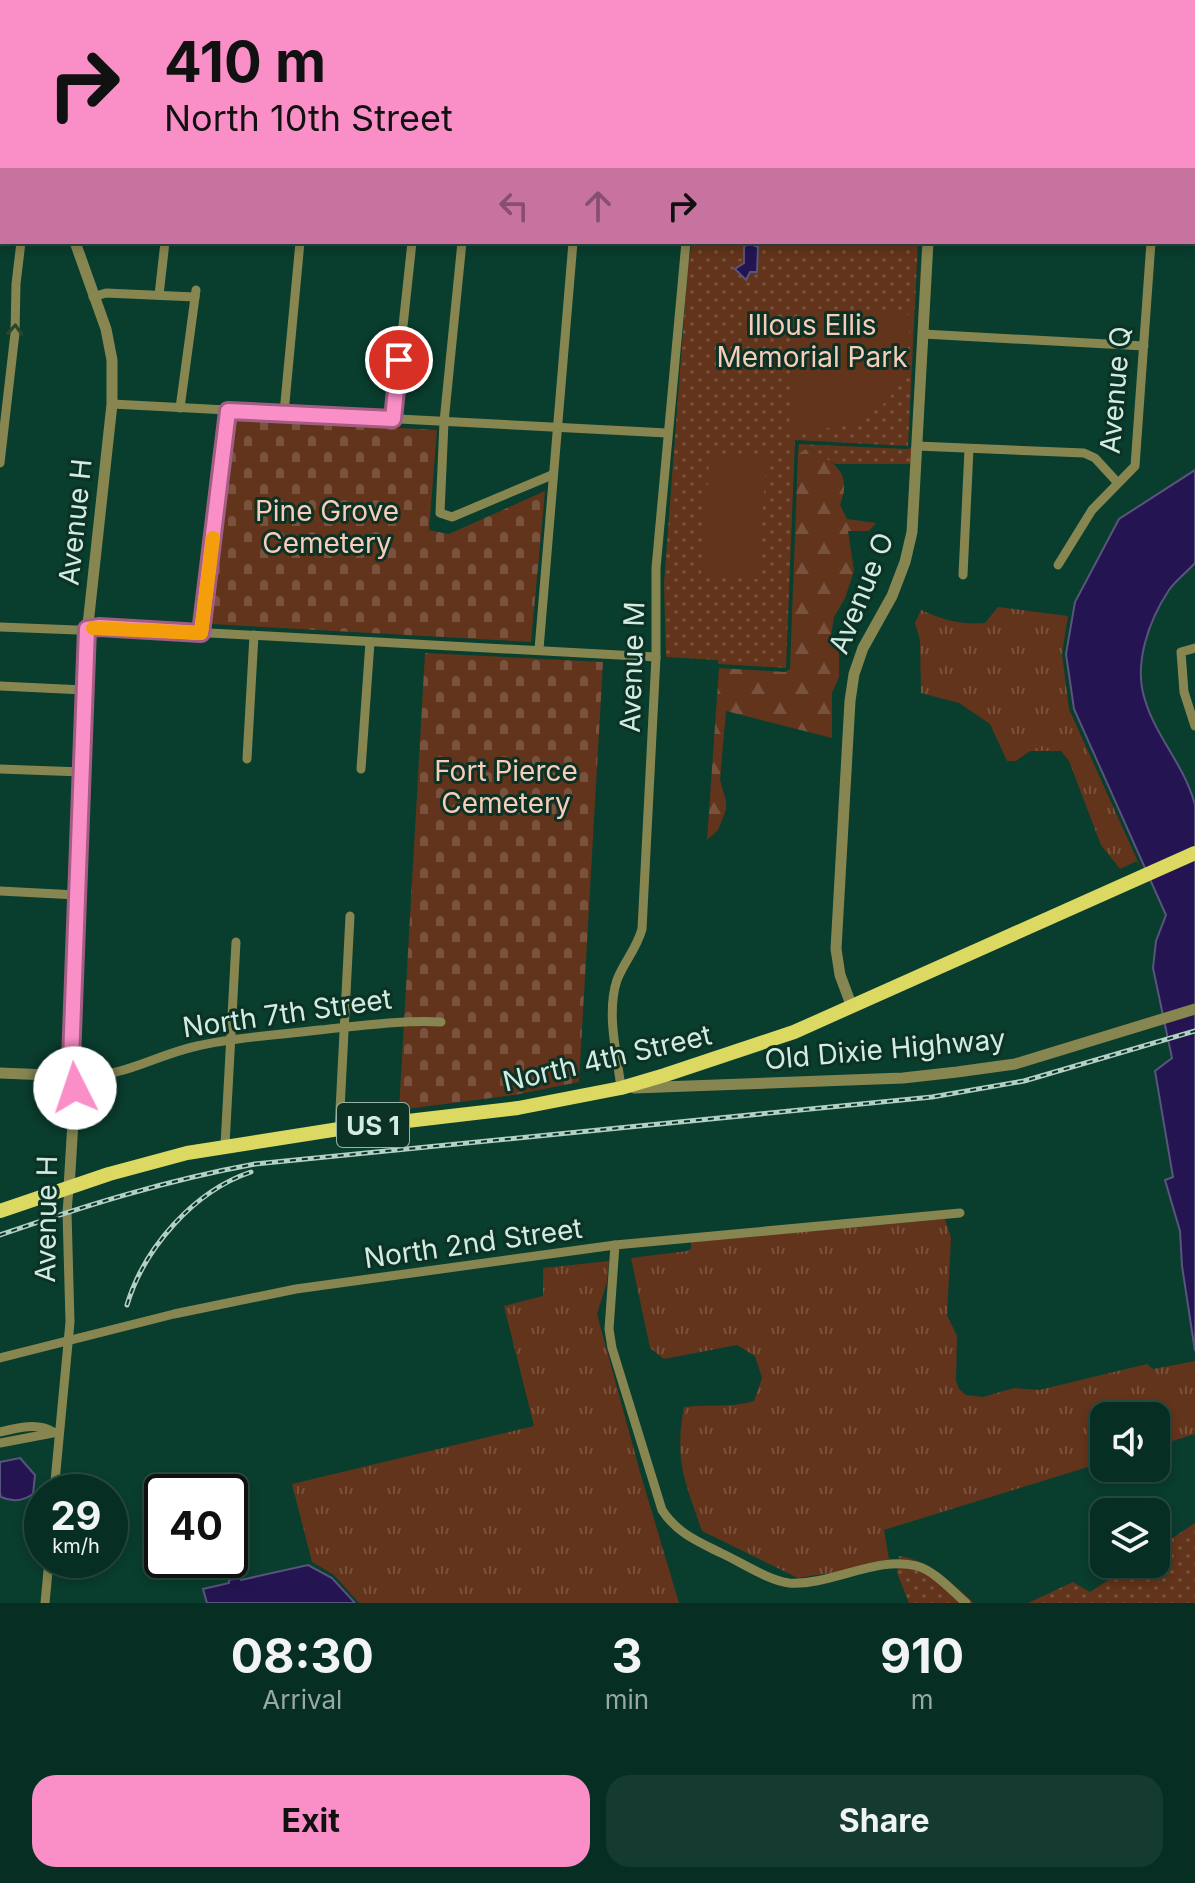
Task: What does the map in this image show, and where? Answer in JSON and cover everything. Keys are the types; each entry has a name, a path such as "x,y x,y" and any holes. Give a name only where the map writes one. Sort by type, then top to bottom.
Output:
{"main road":[{"name":"North 4th Street","path":"0,1211 148,1163 225,1145 480,1114 621,1088 794,1032 1195,853"}],"street":[{"path":"0,463 3,411 15,333 21,244"},
{"name":"Avenue H","path":"55,1474 56,1432 69,1340 67,1212 75,1088 77,895 87,629 112,404 112,360 106,329 76,244"},
{"path":"159,295 165,244"},
{"path":"284,413 300,244"},
{"path":"393,419 412,244"},
{"path":"462,244 438,507 443,516 452,517 552,475"},
{"path":"539,649 573,244"},
{"name":"Avenue M","path":"621,1088 615,1042 614,993 627,958 639,942 642,929 656,657 655,571 686,244"},
{"name":"Avenue O","path":"852,1007 840,975 836,949 850,701 854,674 863,648 892,596 912,532 928,244"},
{"name":"Avenue Q","path":"1058,565 1085,519 1117,482 1131,471 1136,459 1151,244"},
{"path":"93,297 106,293 196,293 180,408"},
{"path":"923,334 1144,346"},
{"path":"112,404 667,433"},
{"path":"201,633 228,411"},
{"path":"917,446 1084,453 1095,458 1117,482"},
{"path":"963,575 969,449"},
{"path":"0,627 99,627 656,657"},
{"path":"247,759 254,635"},
{"path":"361,769 370,642"},
{"path":"1195,648 1181,652 1184,692 1195,726"},
{"path":"0,686 84,690"},
{"path":"0,769 82,772"},
{"path":"0,891 77,895"},
{"path":"339,1129 350,916"},
{"path":"225,1145 236,942"},
{"name":"Old Dixie Highway","path":"621,1088 903,1078 1015,1064 1195,1009"},
{"name":"North 7th Street","path":"0,1073 101,1076 130,1070 173,1053 229,1040 400,1020 441,1022"},
{"path":"701,1064 704,1082 714,1086"},
{"name":"North 2nd Street","path":"0,1358 288,1290 615,1245 960,1213"},
{"path":"615,1245 610,1302 612,1348 662,1510 672,1525 689,1537 788,1583 883,1565 917,1566 931,1572 966,1603"},
{"path":"0,1432 35,1427 56,1432"},
{"path":"0,1443 20,1437 49,1436 56,1432"},
{"path":"45,1603 47,1578"}],"green space":[{"name":"Illous Ellis Memorial Park","path":"692,244 918,244 908,446 795,440 786,668 666,657 664,583"},
{"path":"924,244 912,464 835,464 808,448 798,454 799,444 912,447"},
{"path":"808,308 910,315 907,358 897,388 873,412 841,425 789,431 794,318"},
{"name":"Pine Grove Cemetery","path":"236,419 437,430 429,530 449,534 545,491 531,642 211,624"},
{"path":"808,448 839,469 844,484 840,505 847,519 876,523 869,531 848,531 854,571 845,598 834,617 831,636 839,652 839,677 832,693 832,738 726,711 720,780 726,810 718,830 707,840 719,668 785,672 790,669 798,454"},
{"path":"710,453 767,457 757,579 701,575"},
{"path":"998,607 1068,616 1062,654 1069,709 1139,864 1139,866 1137,861 1120,869 1101,845 1069,761 1061,751 1030,751 1016,761 1007,761 990,724 959,703 921,693 920,640 915,623 921,610 952,621 985,623"},
{"name":"Fort Pierce Cemetery","path":"425,653 603,662 579,1082 514,1095 399,1110"},
{"path":"945,1219 951,1238 947,1315 957,1336 956,1381 959,1389 966,1395 983,1397 1014,1388 1039,1390 1147,1364 1153,1369 1195,1361 1195,1434 1170,1442 1170,1402 1090,1402 1090,1466 884,1530 889,1559 856,1569 798,1578 702,1531 686,1484 680,1442 684,1407 754,1401 762,1378 755,1356 737,1345 664,1359 650,1348 631,1258 687,1251 691,1249 691,1242"},
{"path":"609,1261 607,1282 597,1314 679,1603 359,1603 334,1575 312,1562 292,1484 534,1426 504,1306 543,1296 543,1268"},
{"path":"1195,1523 1195,1603 1028,1603 1073,1582 1090,1592 1112,1578 1170,1578 1170,1540"},
{"path":"899,1556 931,1568 974,1603 909,1603 897,1573"}],"shaded area":[{"path":"750,244 758,247 757,272 750,272 746,280 735,269 744,263 744,247"},
{"path":"1195,470 1195,563 1172,586 1155,615 1145,643 1141,672 1150,714 1185,777 1195,805 1195,1351 1180,1231 1165,1180 1173,1177 1155,1071 1172,1058 1153,968 1156,941 1166,915 1074,709 1066,654 1075,602 1119,519"},
{"path":"20,1458 34,1474 24,1474 24,1498 9,1500 1,1497 0,1462"},
{"path":"308,1565 332,1578 355,1603 207,1603 203,1589 229,1583 229,1580"}],"railway":[{"path":"0,1235 126,1195 255,1164 932,1097 1024,1081 1195,1031"},
{"path":"127,1305 146,1263 174,1224 210,1193 251,1172"}],"slow traffic":[{"path":"93,628 201,633 213,538"}],"route":[{"path":"75,1088 71,1060 87,629 99,627 201,633 228,411 393,419 399,360"}]}
